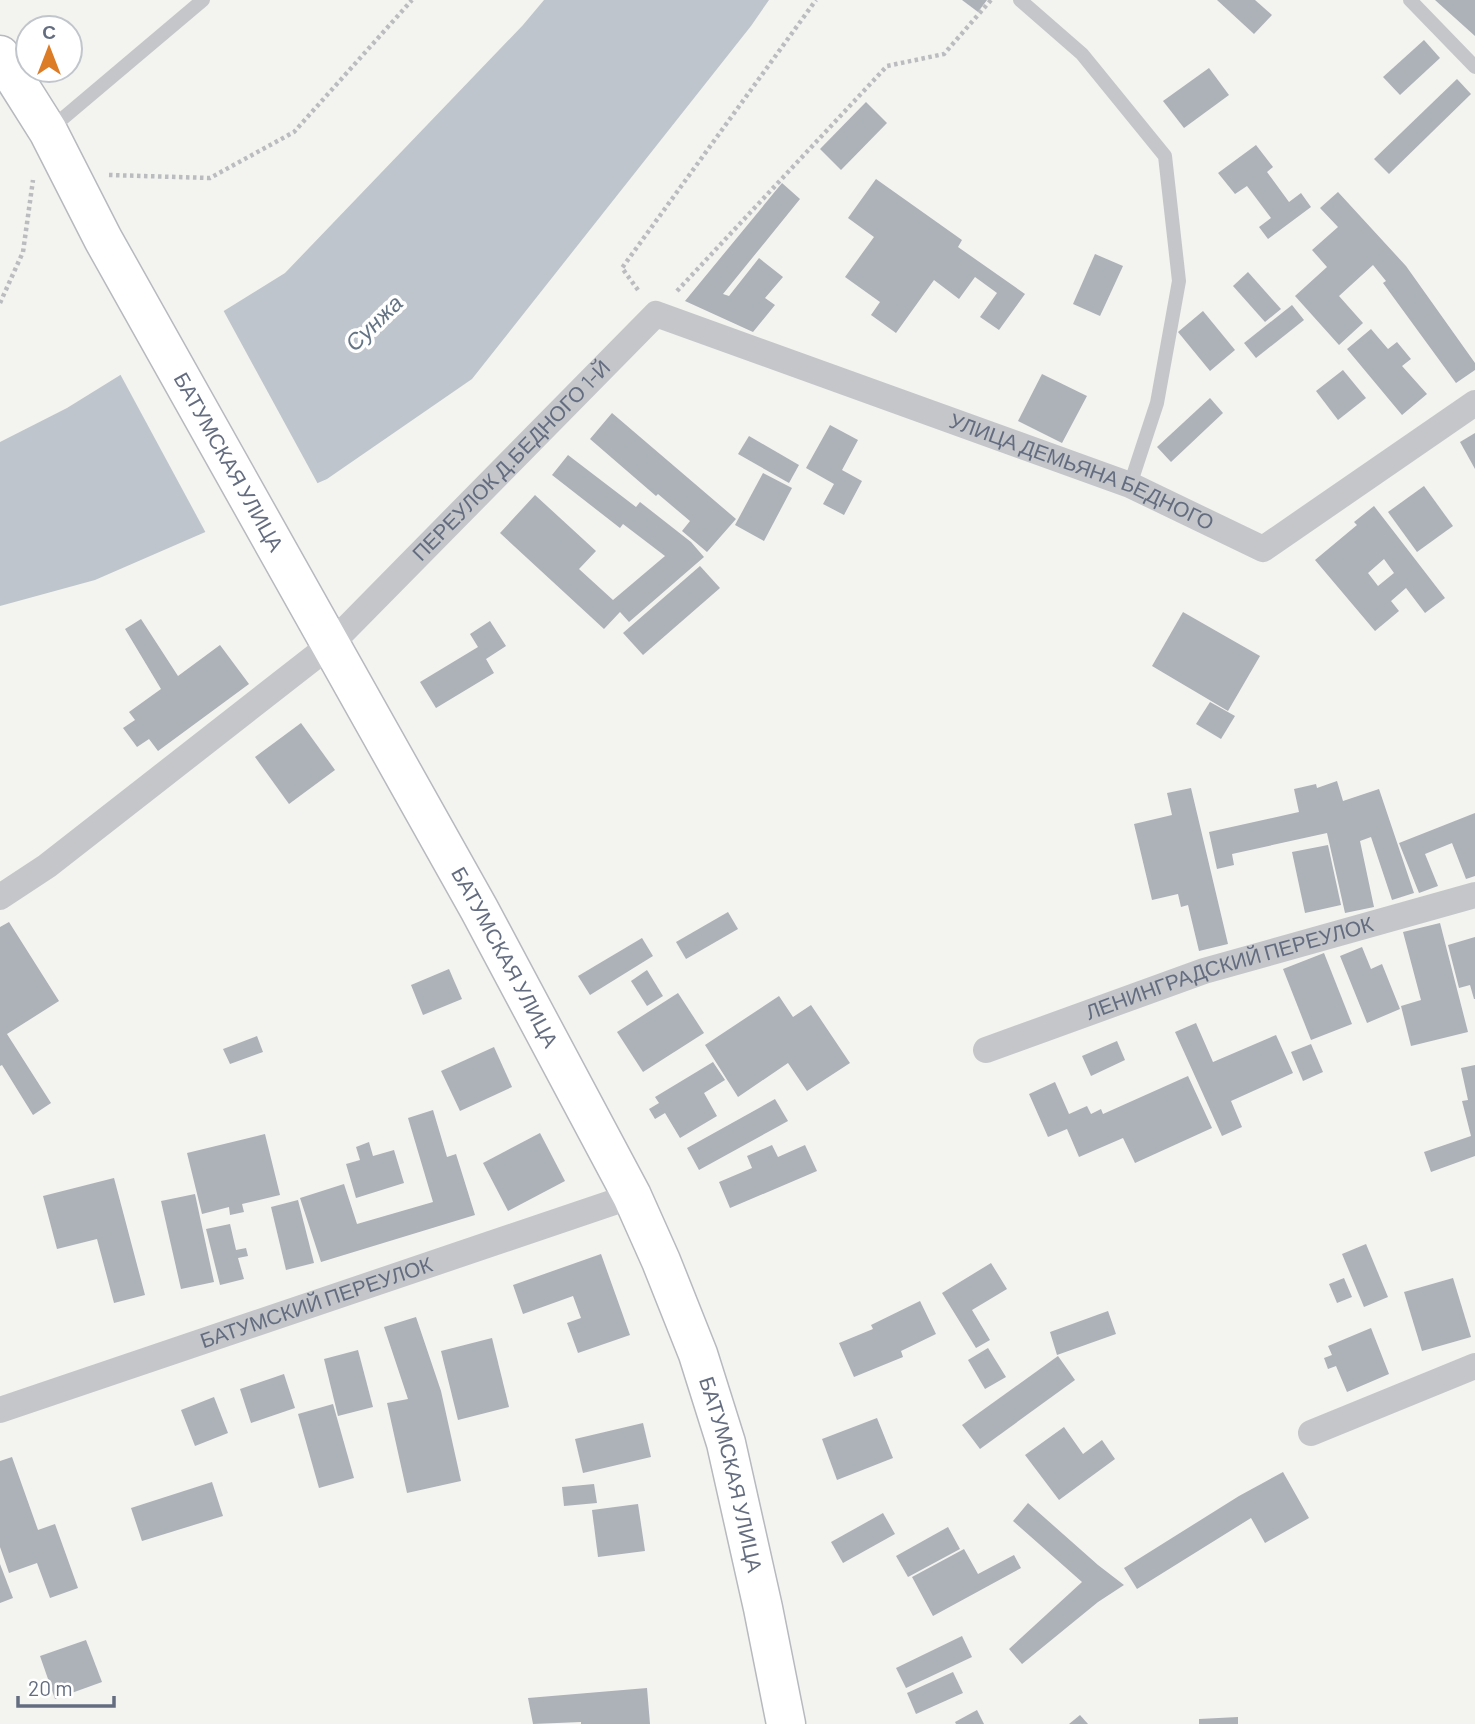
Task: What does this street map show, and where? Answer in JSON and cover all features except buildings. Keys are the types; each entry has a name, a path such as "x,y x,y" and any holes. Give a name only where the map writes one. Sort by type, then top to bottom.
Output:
{"street":[{"name":"БАТУМСКАЯ УЛИЦА","path":"0,55 48,131 103,239 479,909 632,1196 698,1354 726,1443 786,1724"},
{"name":"УЛИЦА ДЕМЬЯНА БЕДНОГО","path":"656,314 1130,485 1263,549 1475,402"},
{"name":"ПЕРЕУЛОК Д.БЕДНОГО 1-Й","path":"0,897 47,866 330,645 656,314"},
{"name":"ЛЕНИНГРАДСКИЙ ПЕРЕУЛОК","path":"986,1050 1204,971 1475,894"},
{"name":"БАТУМСКИЙ ПЕРЕУЛОК","path":"0,1410 632,1196"},
{"path":"1311,1433 1475,1366"}],"lane":[{"path":"48,131 203,0"},
{"path":"1020,0 1082,54 1166,156 1179,281 1157,403 1130,485"},
{"path":"1410,0 1475,67"}],"path":[{"path":"70,174 210,178 294,132 412,0"},
{"path":"816,0 622,268 656,314 887,66 944,54 991,0"},
{"path":"0,303 23,252 36,159 48,131"}],"water":[{"name":"Сунжа","path":"544,0 769,0 472,379 327,479 95,580 0,606 0,442 67,408 285,273"}],"pier":[{"path":"222,308 319,486 207,535 119,372"}]}
